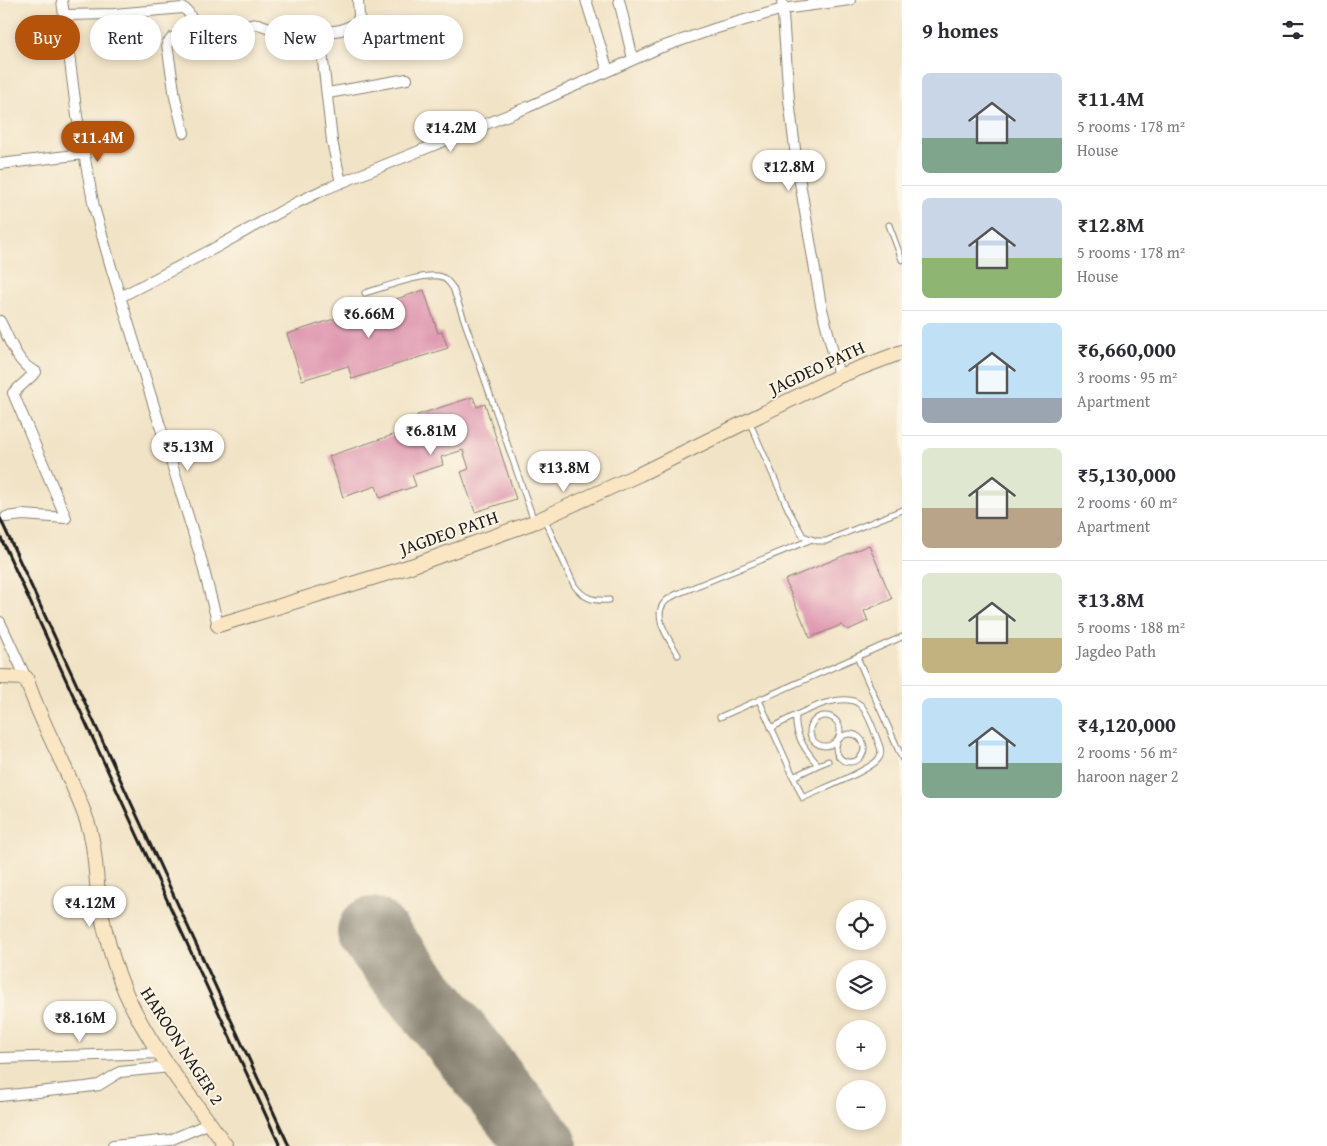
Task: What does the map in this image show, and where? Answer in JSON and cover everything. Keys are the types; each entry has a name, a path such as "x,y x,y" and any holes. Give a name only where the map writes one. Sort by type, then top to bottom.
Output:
{"main road":[{"name":"JAGDEO PATH","path":"218,625 419,564 539,520 626,481 838,376 902,352"},
{"path":"0,677 26,678"},
{"name":"HAROON NAGER 2","path":"26,678 33,700 87,821 94,846 101,912 115,966 132,1007 160,1053 226,1146"}],"street":[{"path":"62,0 64,15 114,14 183,8 190,15"},
{"path":"334,31 355,25 358,20 358,0"},
{"path":"586,0 608,71"},
{"path":"619,0 633,59"},
{"path":"120,297 206,253 298,202 520,110 633,59 683,39 783,5 850,0"},
{"path":"783,5 790,108 796,157 821,305 838,376"},
{"path":"171,39 167,44 168,60 184,133"},
{"path":"70,60 77,116 94,207 189,519 218,625"},
{"path":"324,60 332,141 341,183"},
{"path":"328,93 408,79"},
{"path":"0,164 84,154"},
{"path":"0,321 22,362 29,370 36,372 13,393 66,518 23,515 6,517"},
{"path":"0,622 26,678"},
{"path":"0,1058 160,1053"},
{"path":"0,1096 86,1087 99,1084 120,1072 170,1067"},
{"path":"113,1146 170,1140 210,1123"}],"lane":[{"path":"889,225 902,260"},
{"path":"365,293 426,276 442,277 447,280 453,288 539,520 580,594 594,600 609,600"},
{"path":"749,420 792,517 804,536 810,540 817,541 837,537 902,510"},
{"path":"678,655 660,619 660,610 665,601 677,594 810,540"},
{"path":"720,717 902,637"},
{"path":"857,657 902,758"},
{"path":"759,700 771,728 803,798 869,767 879,759 880,747 862,706 850,700 841,700 817,706 771,728"},
{"path":"817,706 822,716"},
{"path":"796,716 797,732 807,751 818,765"},
{"path":"822,716 817,718 811,726 810,731 813,740 826,746 838,739 848,734 857,736 864,743 862,757 854,762 842,759 837,751 838,739 840,728 831,717 822,716"},
{"path":"794,777 828,761"}],"building":[{"path":"424,290 438,333 442,332 448,348 352,379 348,366 302,380 287,334"},
{"path":"473,397 477,407 485,404 516,499 475,512 461,472 469,469 463,450 441,457 443,465 412,475 416,486 380,498 376,486 343,497 329,456 420,426 417,415"},
{"path":"869,545 892,599 864,611 868,621 848,630 841,625 810,638 785,580"}],"runway":[{"path":"372,932 543,1146"}],"railway":[{"path":"0,518 289,1146"},
{"path":"0,536 280,1146"}]}
